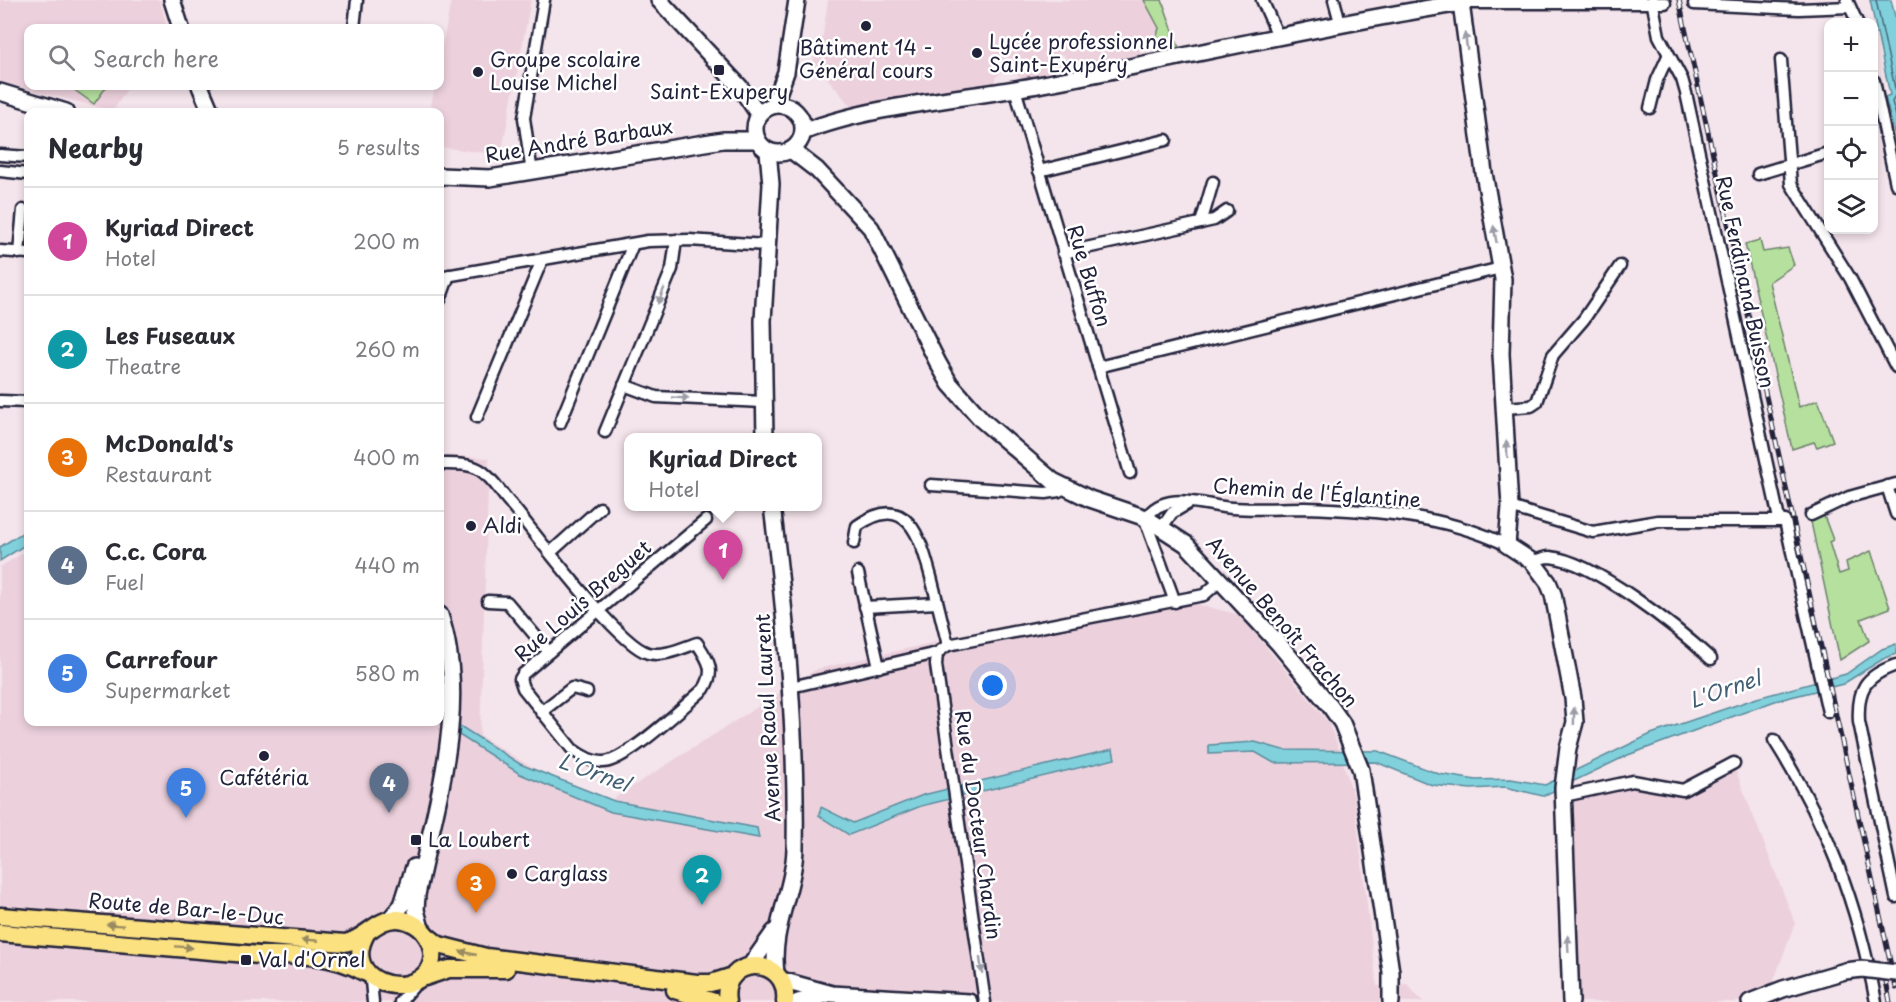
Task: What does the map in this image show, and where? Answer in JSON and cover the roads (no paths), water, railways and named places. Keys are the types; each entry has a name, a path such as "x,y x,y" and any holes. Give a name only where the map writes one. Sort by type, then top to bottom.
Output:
{"main road":[{"name":"Route de Bar-le-Duc","path":"0,916 333,942 351,942 366,934"},
{"path":"714,1002 668,989 508,969 449,969 390,991 367,976 360,953 366,934 377,924 389,920 407,921 439,945 486,957 698,983 711,983 733,976 750,966 764,967 779,977 785,1002"},
{"path":"419,982 432,956 424,932"},
{"name":"Route de Bar-le-Duc","path":"0,933 259,955 301,954 343,962 367,976"},
{"path":"727,1002 727,987 733,976"}],"street":[{"path":"172,0 180,24"},
{"path":"354,24 357,0"},
{"path":"532,172 524,118 544,0"},
{"path":"659,0 779,129"},
{"path":"765,433 763,402 766,245 771,184 797,0"},
{"path":"1262,0 1279,38"},
{"path":"1334,0 1341,26"},
{"path":"1395,14 1414,0"},
{"path":"1571,1002 1564,786 1575,722 1573,698 1553,594 1533,562 1507,545 1510,507 1501,268 1458,2 1633,1 1665,3"},
{"name":"Rue André Barbaux","path":"444,176 490,178 723,140 1015,89 1458,2"},
{"name":"Rue Ferdinand Buisson","path":"1652,2 1659,36 1682,79 1686,93 1782,520 1828,712"},
{"path":"1694,4 1799,9 1849,4 1855,18"},
{"path":"1650,108 1657,80 1668,56"},
{"path":"1781,60 1791,184 1850,278 1896,367"},
{"name":"Rue Buffon","path":"1015,89 1130,472"},
{"path":"202,90 209,108"},
{"path":"0,92 53,108"},
{"path":"1878,99 1896,184"},
{"name":"Avenue Benoît Frachon","path":"779,129 874,234 950,384 982,420 1017,452 1065,487 1145,517 1163,526 1186,544 1221,580 1317,689 1342,723 1361,770 1391,972 1391,1002"},
{"path":"1878,138 1886,135"},
{"path":"1039,171 1167,140"},
{"path":"1758,174 1824,154"},
{"path":"24,157 4,155 3,171 24,174"},
{"path":"1201,223 1213,182"},
{"path":"0,251 24,253 23,210"},
{"path":"1063,253 1214,220 1227,211"},
{"path":"444,276 633,244 676,240 766,245"},
{"path":"605,432 672,269 676,240"},
{"path":"560,423 633,244"},
{"path":"477,417 542,260"},
{"path":"1505,408 1531,406 1538,402 1553,355 1584,319 1620,266"},
{"path":"1098,367 1501,268"},
{"path":"624,385 656,397 763,402"},
{"path":"0,400 24,402"},
{"path":"444,464 468,465 479,470 600,611"},
{"path":"931,485 1046,493 1059,491 1065,487"},
{"path":"1811,515 1850,497 1891,485 1896,514"},
{"path":"1163,526 1172,513 1192,502"},
{"name":"Chemin de l'Églantine","path":"1145,517 1161,504 1192,502 1231,508 1305,508 1408,515 1467,528 1507,545"},
{"path":"1510,507 1593,531 1658,521 1782,520"},
{"path":"551,552 600,508"},
{"name":"Avenue Raoul Laurent","path":"772,511 791,687 794,855 777,927 779,977"},
{"path":"854,543 857,526 874,513 898,515 908,521 921,541 948,645"},
{"path":"1145,517 1175,602"},
{"name":"Rue Louis Breguet","path":"600,611 625,640 648,653 669,652 697,643 711,671 704,689 616,759 601,763 581,756 541,712 523,688 520,679 706,520"},
{"path":"1533,562 1549,557 1560,559 1612,584 1672,626 1711,659"},
{"path":"858,573 879,667"},
{"path":"791,687 937,653 948,645 1204,595 1221,580"},
{"path":"488,601 507,602 549,652"},
{"path":"865,607 938,603"},
{"path":"424,932 416,910 417,895 445,767 450,730 448,658 444,636"},
{"name":"Rue du Docteur Chardin","path":"937,653 936,665 985,1002"},
{"path":"1896,665 1866,682 1858,702 1859,722 1896,897"},
{"path":"541,712 572,688 587,692"},
{"path":"389,920 402,905 407,891 437,767 441,726"},
{"path":"1774,740 1809,800 1837,858 1858,927 1876,1002"},
{"path":"1564,786 1633,781 1683,790 1734,762"},
{"name":"Avenue Raoul Laurent","path":"750,966 777,927"},
{"path":"1750,1002 1783,988 1845,971 1862,969 1896,973"},
{"path":"367,976 373,1002"},
{"path":"779,977 832,994 969,1002"},
{"path":"400,1002 419,982"},
{"path":"798,1002 832,994"}],"water":[{"path":"1870,0 1891,0 1896,21 1896,139 1885,97 1890,95 1878,38 1878,18 1874,18"},
{"path":"24,532 24,546 0,561 0,547"},
{"path":"1896,644 1896,654 1883,659 1843,684 1775,701 1628,755 1543,796 1505,787 1471,789 1432,785 1376,762 1274,763 1255,752 1209,754 1209,745 1255,742 1283,750 1378,751 1439,774 1476,780 1511,779 1545,785 1651,734 1757,698 1846,674 1882,649"},
{"path":"460,726 520,764 614,801 757,828 759,838 611,812 520,774 459,735"},
{"path":"1113,749 1115,759 921,806 849,835 819,816 821,807 853,823 923,795"}],"railway":[{"path":"1679,0 1896,988"},
{"path":"1885,976 1890,1002"}],"place":[{"name":"Bâtiment 14 - Général cours","path":"866,26"},
{"name":"Lycée professionnel Saint-Exupéry","path":"977,53"},
{"name":"Saint-Exupery","path":"719,70"},
{"name":"Groupe scolaire Louise Michel","path":"478,72"},
{"name":"Aldi","path":"471,526"},
{"name":"Kyriad Direct","path":"723,580"},
{"name":"Cafétéria","path":"264,756"},
{"name":"C.c. Cora","path":"389,813"},
{"name":"Carrefour","path":"186,818"},
{"name":"La Loubert","path":"416,840"},
{"name":"Carglass","path":"512,874"},
{"name":"Les Fuseaux","path":"702,905"},
{"name":"McDonald's","path":"476,913"},
{"name":"Val d'Ornel","path":"246,960"}],"water label":[{"name":"L'Ornel","path":"1725,690"},
{"name":"L'Ornel","path":"594,773"}]}
